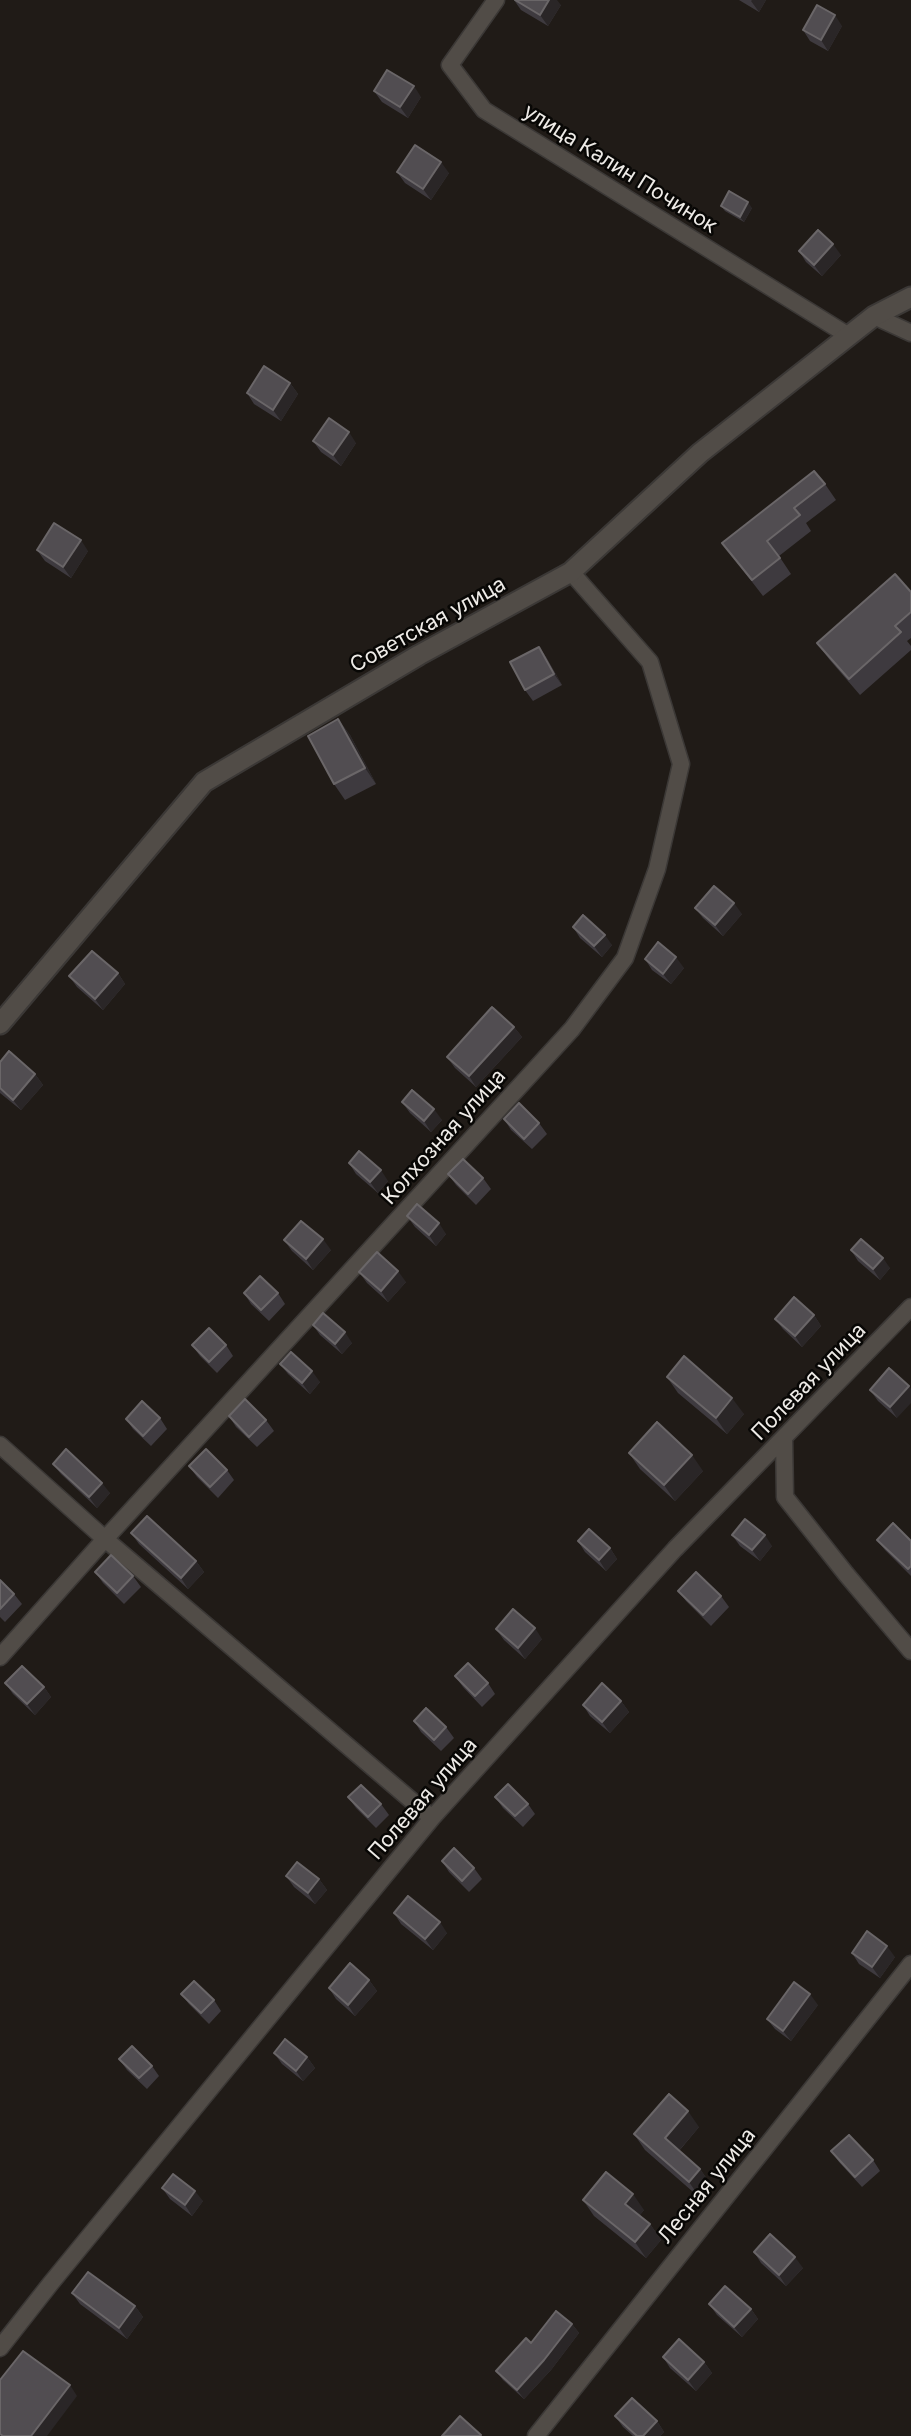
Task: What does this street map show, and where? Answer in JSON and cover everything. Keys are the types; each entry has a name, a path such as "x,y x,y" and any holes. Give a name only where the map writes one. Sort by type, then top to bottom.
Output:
{"street":[{"name":"улица Калин Починок","path":"496,0 450,65 484,110 849,336"},
{"name":"Советская улица","path":"0,1024 204,782 419,655 570,572 700,453 874,316 911,297"},
{"path":"874,316 911,333"},
{"name":"Колхозная улица","path":"0,1657 572,1029 625,958 657,869 681,764 650,662 570,572"},
{"name":"Полевая улица","path":"0,2348 432,1818 675,1549 911,1307"},
{"path":"784,1438 785,1497 911,1651"},
{"path":"0,1445 105,1539 432,1818"},
{"name":"Лесная улица","path":"536,2436 911,1964"}],"building":[{"path":"515,0 549,0 540,15"},
{"path":"817,5 835,15 821,40 803,30"},
{"path":"387,70 414,86 400,107 374,91"},
{"path":"415,145 441,162 423,189 397,172"},
{"path":"729,191 748,202 740,217 721,206"},
{"path":"818,230 833,244 814,265 799,251"},
{"path":"264,366 290,383 273,410 247,393"},
{"path":"329,418 349,432 333,455 313,441"},
{"path":"814,471 825,484 794,508 800,515 767,541 780,558 752,580 722,543"},
{"path":"54,523 81,540 63,567 37,550"},
{"path":"895,574 911,592 911,612 895,626 901,632 849,679 817,643"},
{"path":"539,647 554,674 525,690 510,662"},
{"path":"338,719 365,768 334,784 308,736"},
{"path":"714,886 734,903 715,925 695,908"},
{"path":"583,915 605,935 594,946 573,927"},
{"path":"658,942 676,957 663,974 645,959"},
{"path":"92,951 118,973 95,999 69,976"},
{"path":"492,1007 514,1027 469,1076 447,1057"},
{"path":"9,1051 35,1074 13,1100 0,1088 0,1062"},
{"path":"412,1090 434,1109 424,1121 402,1102"},
{"path":"519,1103 539,1123 524,1139 504,1119"},
{"path":"359,1151 381,1170 370,1182 349,1163"},
{"path":"463,1159 483,1178 468,1194 448,1174"},
{"path":"417,1204 439,1223 429,1235 407,1216"},
{"path":"301,1221 323,1239 306,1259 284,1240"},
{"path":"861,1239 883,1258 873,1269 851,1250"},
{"path":"377,1252 398,1271 381,1291 359,1272"},
{"path":"260,1276 278,1293 261,1310 244,1293"},
{"path":"794,1297 814,1315 795,1336 775,1319"},
{"path":"323,1313 345,1332 335,1344 313,1325"},
{"path":"209,1328 226,1345 209,1362 192,1345"},
{"path":"291,1352 312,1371 302,1383 280,1364"},
{"path":"684,1356 732,1398 716,1418 667,1377"},
{"path":"889,1368 909,1386 890,1407 870,1390"},
{"path":"245,1399 266,1420 249,1437 229,1416"},
{"path":"142,1401 160,1418 143,1436 126,1419"},
{"path":"657,1422 692,1455 664,1485 629,1453"},
{"path":"66,1449 102,1483 89,1497 53,1464"},
{"path":"206,1449 227,1470 210,1487 189,1466"},
{"path":"147,1516 196,1561 181,1578 131,1533"},
{"path":"745,1519 765,1535 752,1550 732,1535"},
{"path":"893,1523 911,1541 911,1566 908,1569 877,1540"},
{"path":"589,1529 610,1548 599,1560 578,1541"},
{"path":"111,1555 133,1576 117,1593 95,1572"},
{"path":"696,1572 721,1596 703,1615 678,1591"},
{"path":"0,1580 14,1594 0,1609"},
{"path":"513,1609 535,1628 518,1648 496,1629"},
{"path":"468,1663 488,1683 475,1696 455,1676"},
{"path":"22,1666 44,1687 27,1704 5,1683"},
{"path":"602,1683 621,1701 602,1722 583,1705"},
{"path":"426,1708 446,1727 434,1740 414,1721"},
{"path":"508,1784 528,1804 515,1816 495,1797"},
{"path":"361,1785 381,1804 368,1817 348,1797"},
{"path":"454,1848 474,1868 462,1881 442,1861"},
{"path":"297,1862 319,1879 308,1893 286,1876"},
{"path":"408,1896 440,1922 425,1939 394,1913"},
{"path":"867,1931 887,1946 872,1967 852,1953"},
{"path":"350,1963 369,1980 348,2005 329,1988"},
{"path":"194,1981 214,2000 201,2013 181,1994"},
{"path":"794,1982 810,1994 783,2031 767,2019"},
{"path":"285,2039 307,2057 296,2071 274,2053"},
{"path":"132,2046 152,2066 139,2078 119,2059"},
{"path":"669,2094 688,2111 665,2138 700,2169 689,2182 634,2134"},
{"path":"849,2135 873,2160 855,2177 831,2151"},
{"path":"606,2172 633,2194 625,2204 650,2224 635,2242 583,2200"},
{"path":"173,2174 195,2191 185,2205 162,2188"},
{"path":"770,2234 795,2257 779,2275 754,2252"},
{"path":"88,2272 135,2306 119,2328 72,2293"},
{"path":"725,2286 751,2309 734,2327 709,2304"},
{"path":"556,2311 572,2324 517,2390 496,2371 526,2338 531,2343"},
{"path":"679,2339 704,2362 688,2380 663,2357"},
{"path":"23,2351 70,2385 31,2436 3,2436 0,2434 0,2380"},
{"path":"632,2398 657,2421 643,2436 637,2436 615,2416"},
{"path":"460,2416 481,2435 442,2436"}]}
